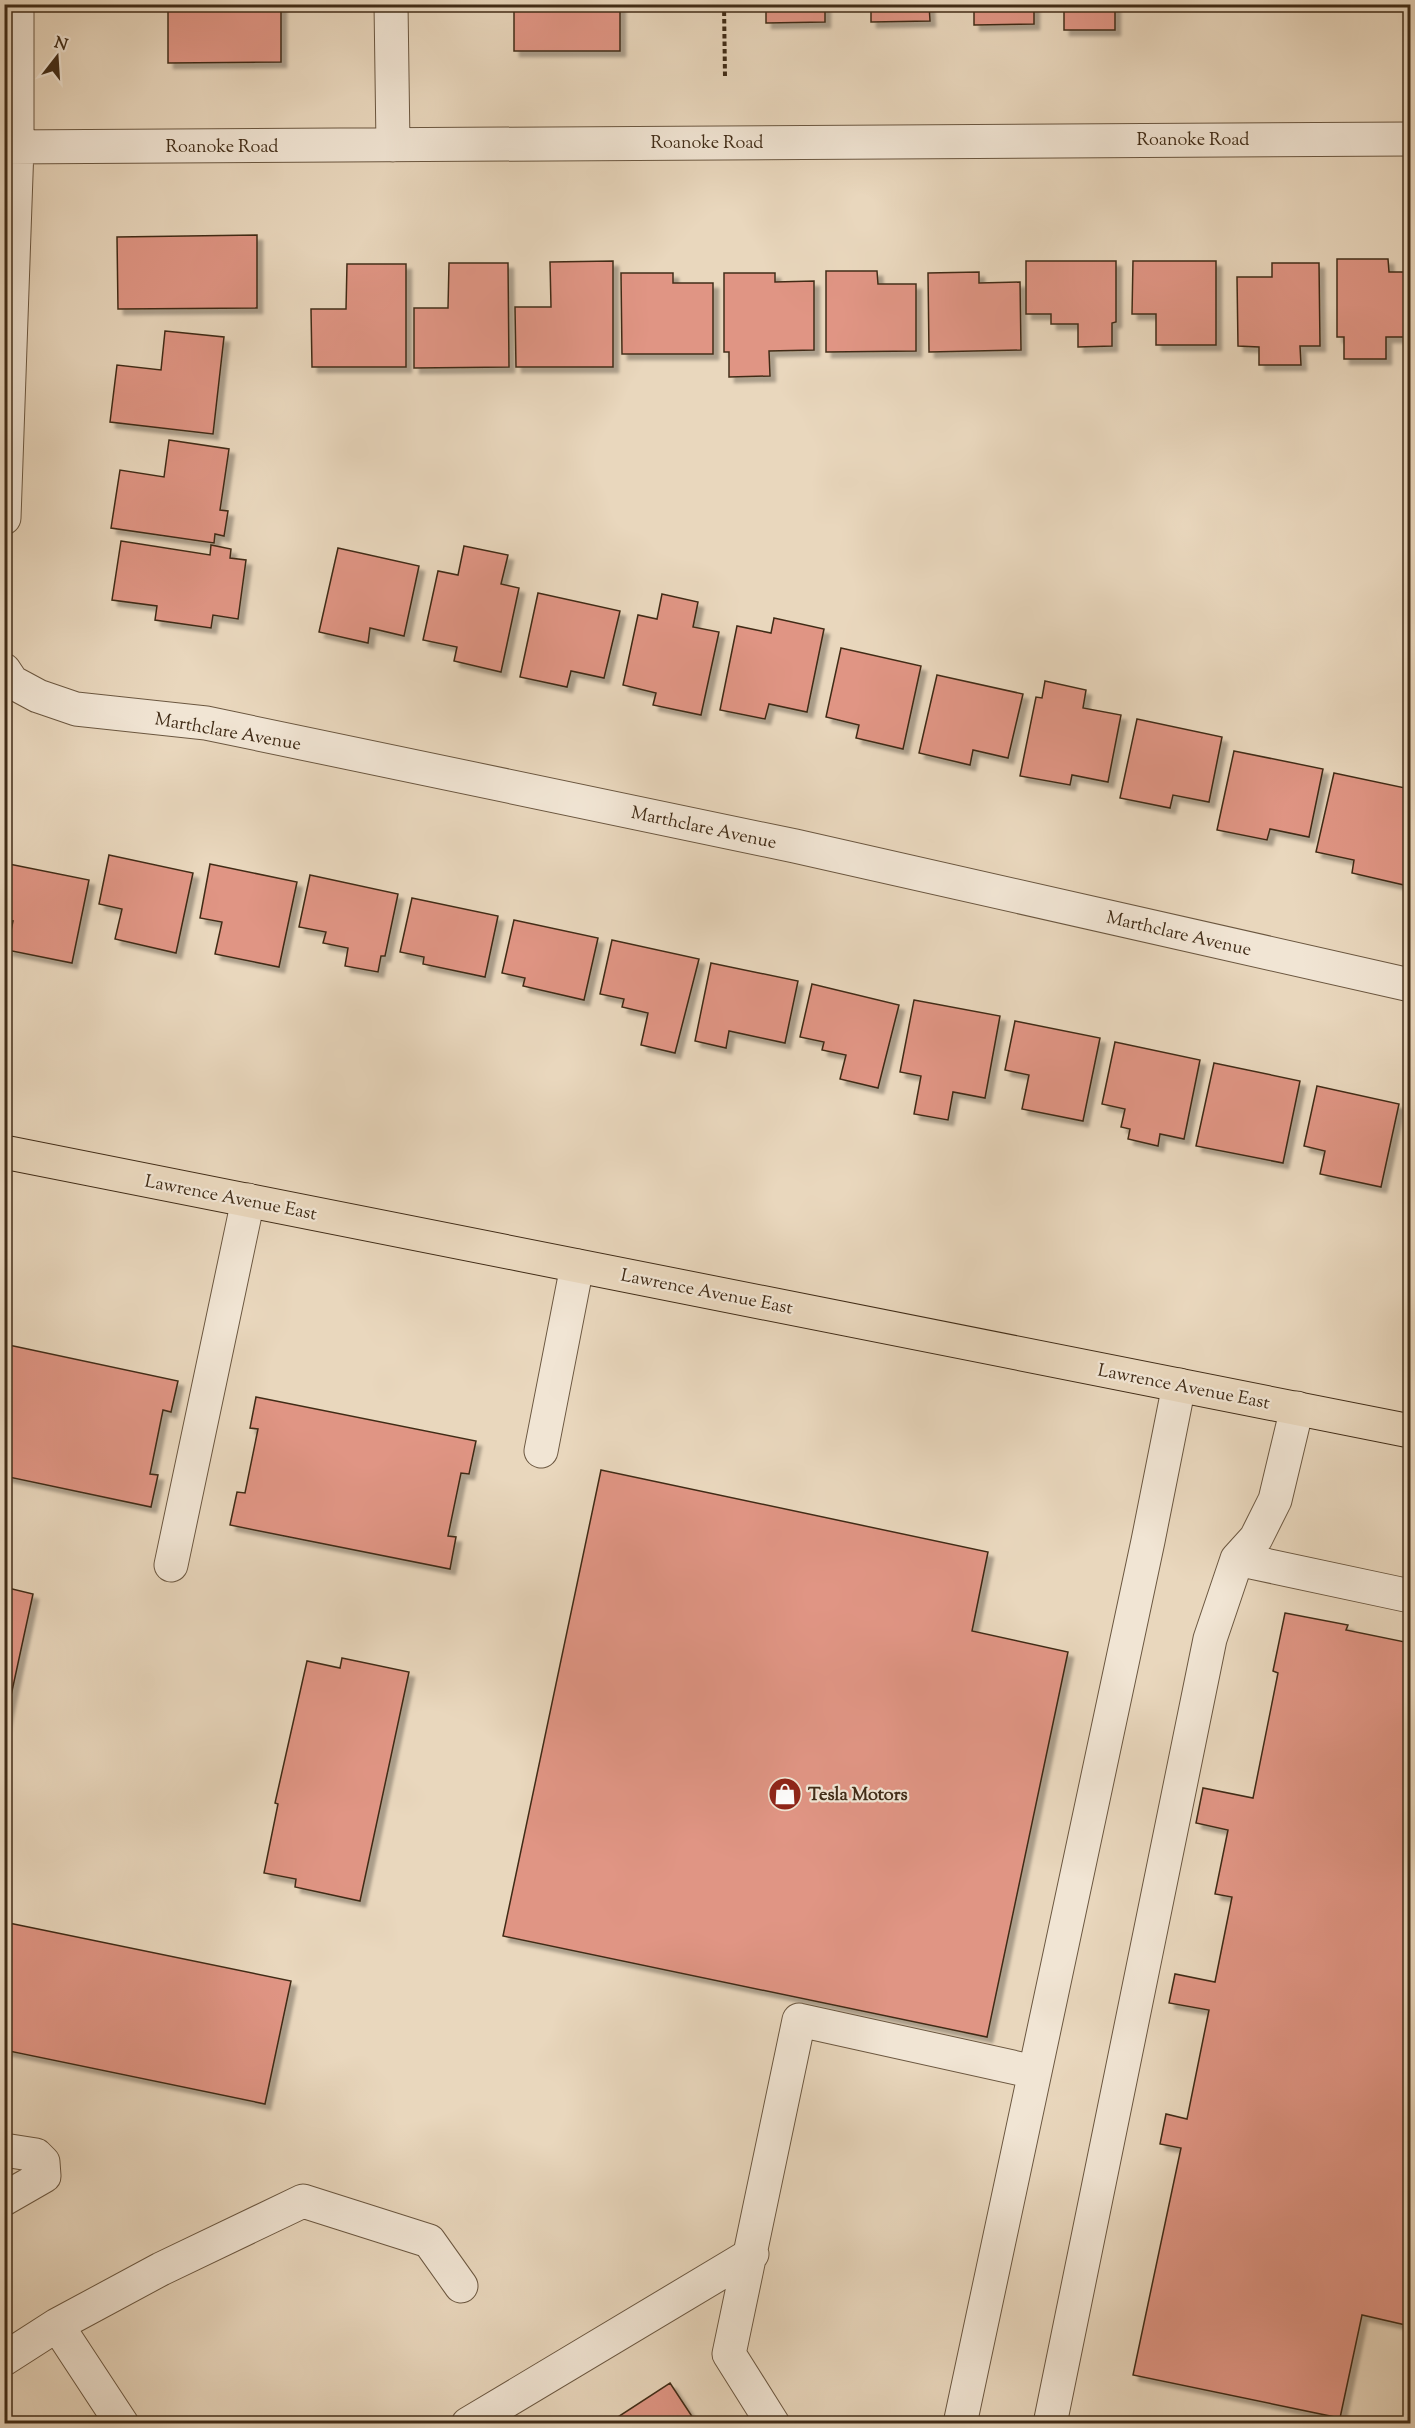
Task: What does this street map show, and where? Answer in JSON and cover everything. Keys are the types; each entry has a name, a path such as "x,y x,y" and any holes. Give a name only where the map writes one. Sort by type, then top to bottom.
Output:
{"main road":[{"name":"Lawrence Avenue East","path":"4,1152 1410,1431"}],"street":[{"path":"4,518 10,147 17,4"},
{"path":"391,4 393,145"},
{"name":"Roanoke Road","path":"10,147 1410,139"},
{"name":"Marthclare Avenue","path":"4,670 12,682 38,696 76,710 206,723 795,846 1410,985"},
{"path":"171,1565 248,1200"},
{"path":"541,1450 577,1266"},
{"path":"960,2424 1179,1385"},
{"path":"1050,2424 1210,1639 1237,1559 1256,1538 1275,1500 1297,1408"},
{"path":"1237,1559 1410,1596"},
{"path":"773,2424 729,2354 752,2254 799,2020 1035,2072"},
{"path":"4,2150 36,2155 43,2162 44,2176 4,2199"},
{"path":"4,2359 57,2325 161,2269 303,2201 429,2241 461,2286"},
{"path":"468,2424 752,2254"},
{"path":"57,2325 122,2424"}],"path":[{"path":"724,4 725,77"}],"building":[{"path":"168,4 281,4 281,62 168,63"},
{"path":"514,4 620,4 620,51 514,51"},
{"path":"766,4 825,4 825,22 766,23"},
{"path":"871,4 929,4 930,21 871,22"},
{"path":"974,4 1034,4 1034,24 974,25"},
{"path":"1064,4 1115,4 1115,30 1064,30"},
{"path":"1406,4 1410,4 1410,29 1406,29"},
{"path":"257,235 257,308 118,309 117,237"},
{"path":"1337,259 1388,259 1389,272 1410,272 1410,337 1386,337 1386,359 1344,359 1344,337 1337,337"},
{"path":"613,261 613,367 516,367 515,307 551,307 550,262"},
{"path":"1026,261 1116,261 1116,322 1112,323 1112,346 1078,347 1078,324 1051,324 1051,314 1026,314"},
{"path":"1133,261 1216,261 1216,345 1156,345 1156,314 1132,314"},
{"path":"449,263 508,263 509,367 414,368 414,308 448,308"},
{"path":"1272,263 1319,263 1320,346 1300,346 1301,365 1259,365 1259,347 1238,346 1237,277 1272,277"},
{"path":"347,264 406,264 406,367 312,367 311,309 346,309"},
{"path":"826,271 877,271 878,284 916,284 916,351 826,352"},
{"path":"979,272 979,283 1020,282 1021,350 929,352 928,273"},
{"path":"621,273 673,273 673,283 713,283 713,354 622,354"},
{"path":"724,273 775,273 775,282 814,281 814,350 769,351 770,376 729,377 729,352 724,352"},
{"path":"165,331 224,337 213,434 110,422 117,365 161,370"},
{"path":"169,440 229,449 220,510 228,511 224,536 215,534 214,543 111,528 120,470 164,477"},
{"path":"121,541 210,555 211,545 231,549 230,558 246,560 238,619 213,615 211,628 155,620 157,606 112,600"},
{"path":"464,546 508,555 501,584 519,588 501,672 454,661 457,647 423,640 438,571 458,575"},
{"path":"338,548 419,566 404,636 370,628 368,643 319,632"},
{"path":"538,593 620,611 604,678 571,671 567,687 520,677"},
{"path":"662,594 698,602 693,627 719,632 701,715 653,705 656,693 623,685 638,615 657,619"},
{"path":"774,618 824,629 807,712 769,704 765,719 720,710 737,626 771,633"},
{"path":"841,648 921,666 903,749 856,738 859,725 826,717"},
{"path":"937,675 1023,694 1008,758 973,750 970,765 919,753"},
{"path":"1045,681 1086,690 1083,708 1121,715 1108,782 1072,775 1070,785 1020,776 1036,697 1042,698"},
{"path":"1137,719 1222,737 1209,802 1173,795 1170,808 1120,798"},
{"path":"1234,751 1323,769 1309,837 1270,829 1267,840 1217,830"},
{"path":"1334,773 1410,789 1410,854 1404,885 1352,873 1354,860 1316,852"},
{"path":"109,855 193,873 176,953 115,939 122,909 99,904"},
{"path":"4,863 89,880 72,963 7,950 13,921 4,920"},
{"path":"210,864 297,882 279,967 215,954 222,922 200,918"},
{"path":"310,875 398,894 385,956 381,956 378,972 345,966 348,948 323,943 326,932 299,927"},
{"path":"412,898 498,916 485,977 423,964 424,957 400,952"},
{"path":"514,920 598,938 584,1000 523,986 525,978 502,973"},
{"path":"612,940 699,959 675,1053 641,1045 648,1013 622,1007 624,999 600,994"},
{"path":"711,963 798,981 785,1043 729,1031 726,1048 695,1041"},
{"path":"812,984 899,1005 878,1088 840,1079 846,1055 822,1050 824,1042 800,1037"},
{"path":"914,1000 1000,1016 985,1098 953,1092 948,1120 914,1114 921,1076 900,1072"},
{"path":"1015,1021 1100,1038 1083,1121 1022,1109 1029,1075 1005,1070"},
{"path":"1115,1042 1200,1060 1184,1139 1160,1134 1158,1146 1128,1139 1130,1129 1121,1127 1125,1109 1102,1104"},
{"path":"1214,1063 1300,1081 1283,1163 1196,1146"},
{"path":"1317,1086 1399,1104 1381,1187 1320,1174 1325,1151 1304,1146"},
{"path":"1410,1145 1410,1188 1405,1187 1409,1171 1405,1170"},
{"path":"4,1344 178,1381 171,1412 163,1410 150,1474 158,1475 151,1507 4,1476"},
{"path":"256,1397 476,1441 469,1474 461,1473 448,1536 456,1537 450,1569 230,1525 237,1492 245,1493 258,1429 250,1428"},
{"name":"Tesla Motors","path":"601,1470 988,1552 972,1631 1068,1652 987,2037 503,1936"},
{"path":"4,1587 33,1594 4,1728"},
{"path":"1285,1613 1348,1625 1346,1630 1410,1643 1410,2326 1362,2315 1340,2418 1133,2375 1181,2148 1160,2144 1166,2114 1187,2119 1209,2010 1169,2003 1175,1974 1215,1982 1232,1897 1215,1894 1228,1830 1196,1823 1203,1788 1253,1798 1278,1673 1273,1671"},
{"path":"342,1658 409,1672 360,1901 295,1887 296,1879 264,1873 278,1804 275,1803 307,1661 340,1668"},
{"path":"4,1922 291,1981 265,2104 4,2050"},
{"path":"670,2383 697,2424 607,2424"}],"place":[{"name":"Tesla Motors","path":"785,1794"}]}
